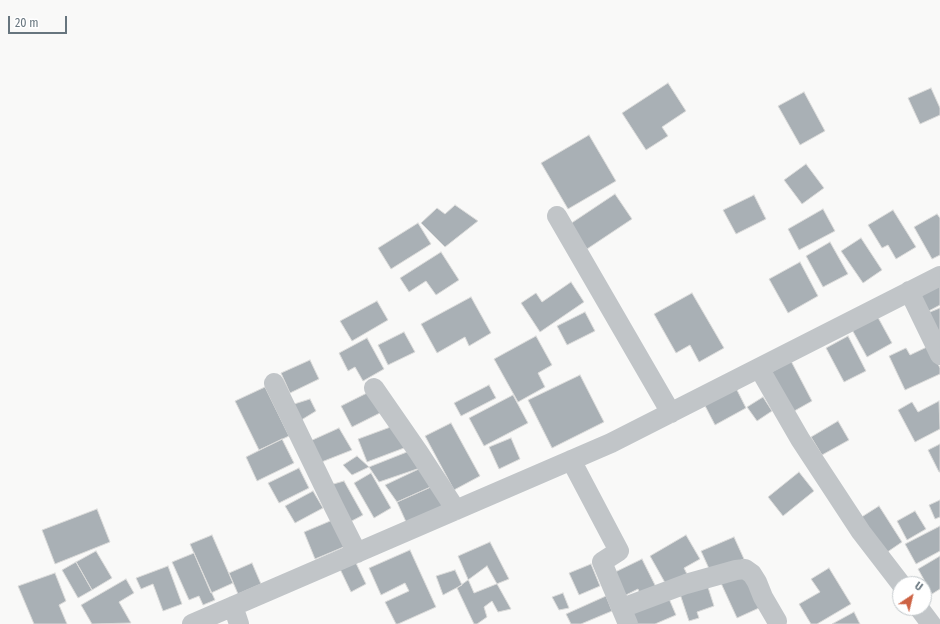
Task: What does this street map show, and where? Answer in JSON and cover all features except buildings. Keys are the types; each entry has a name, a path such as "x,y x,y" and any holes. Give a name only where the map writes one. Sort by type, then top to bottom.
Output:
{"street":[{"path":"557,216 671,413"},
{"path":"192,624 236,615 358,553 611,443 940,276"},
{"path":"909,291 940,355"},
{"path":"759,368 800,439 862,532 895,576"},
{"path":"274,383 358,553"},
{"path":"374,388 456,510"},
{"path":"572,460 619,551 602,562 625,616 686,584 736,570 745,569 752,574 757,582 763,597 777,621"}]}
